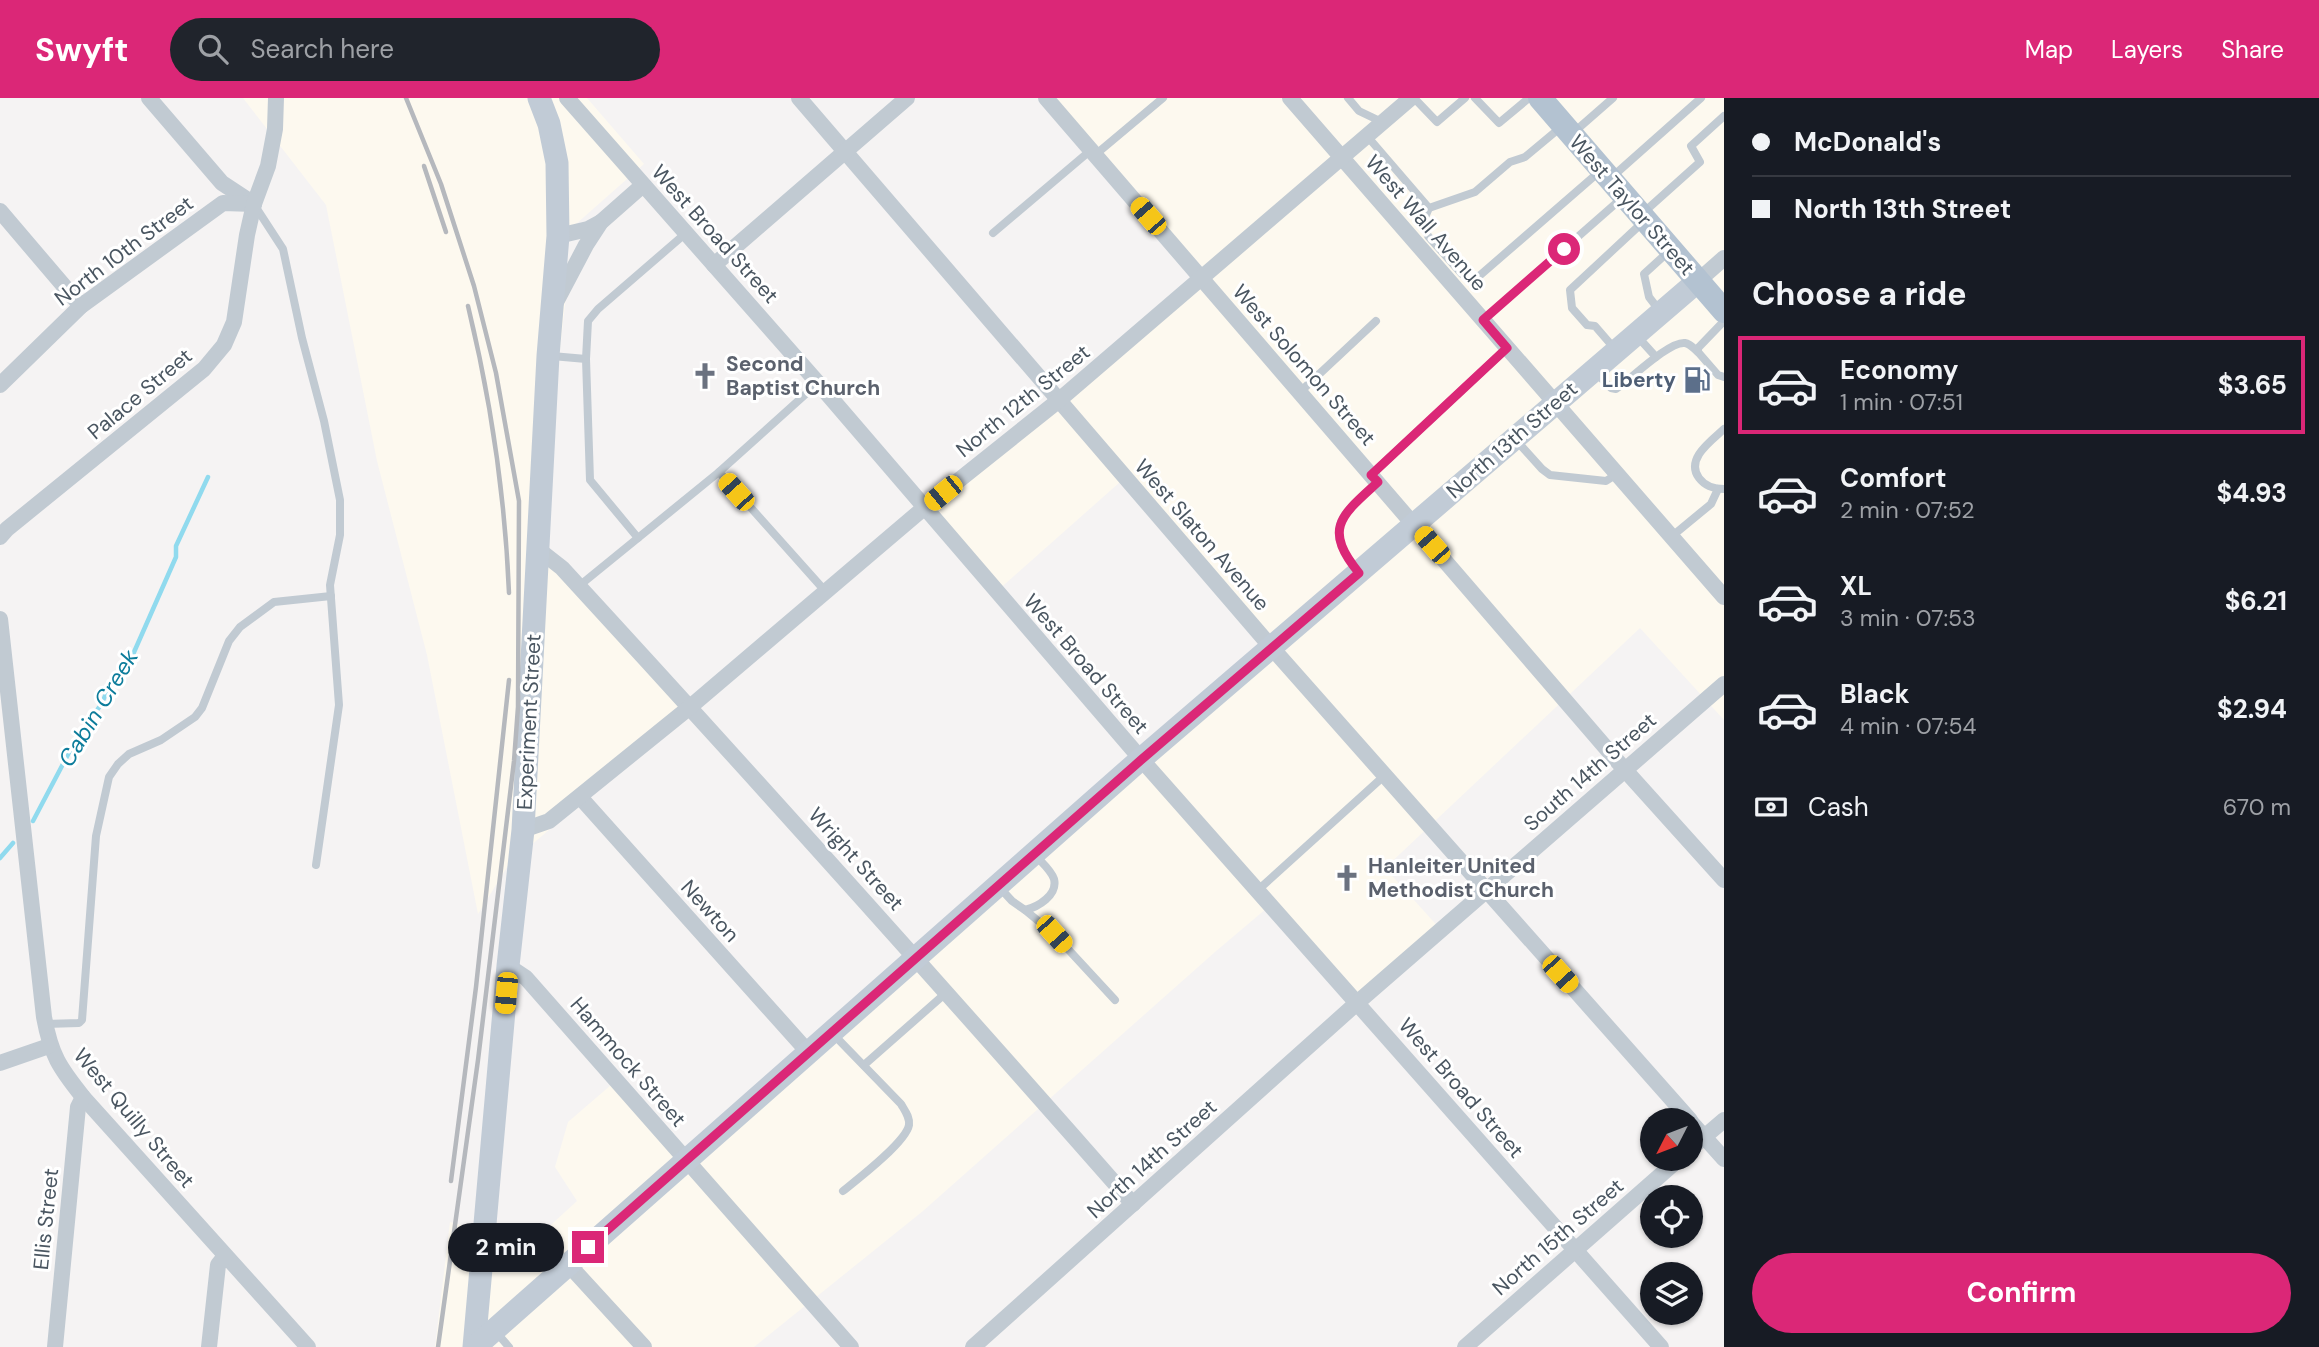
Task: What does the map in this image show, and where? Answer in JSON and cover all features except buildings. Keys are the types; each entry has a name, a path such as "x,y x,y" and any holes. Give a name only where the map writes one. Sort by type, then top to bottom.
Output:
{"main road":[{"name":"West Taylor Street","path":"1540,98 1724,312"}],"street":[{"path":"149,98 222,183 254,204"},
{"name":"Palace Street","path":"0,537 7,528 204,369 224,345 234,322 254,204 268,166 275,129 276,98"},
{"name":"Experiment Street","path":"475,1347 508,966 523,830 548,356 558,236 557,163 549,124 539,98"},
{"name":"West Broad Street","path":"567,98 818,383 1141,760 1661,1347"},
{"name":"West Slaton Avenue","path":"799,98 1272,648 1679,1108"},
{"path":"715,265 907,98"},
{"name":"West Solomon Street","path":"1046,98 1625,770 1724,880"},
{"name":"West Wall Avenue","path":"1290,98 1724,597"},
{"name":"North 12th Street","path":"523,830 549,821 580,797 924,508 1058,401 1413,98"},
{"path":"558,236 588,229 601,222 643,185"},
{"name":"North 10th Street","path":"0,385 81,306 223,202 254,204"},
{"path":"0,211 81,306"},
{"path":"552,310 601,222"},
{"path":"1698,281 1724,258"},
{"name":"North 13th Street","path":"475,1347 501,1339 568,1264 1141,760 1698,281"},
{"name":"Wright Street","path":"539,550 562,568 690,706 917,957 1133,1204"},
{"name":"West Quilly Street","path":"0,619 45,1024 50,1046 62,1071 83,1097 308,1347"},
{"name":"South 14th Street","path":"1358,1002 1724,684"},
{"name":"Newton","path":"580,797 809,1053"},
{"name":"Hammock Street","path":"508,966 526,978 851,1347"},
{"name":"North 14th Street","path":"974,1347 1358,1002"},
{"path":"0,1063 50,1046"},
{"name":"Ellis Street","path":"55,1347 78,1107 83,1097"},
{"path":"1704,1137 1724,1120"},
{"name":"West Slaton Avenue","path":"1704,1137 1724,1159"},
{"name":"North 15th Street","path":"1465,1347 1665,1171"},
{"path":"209,1347 218,1265 225,1256"},
{"path":"568,1264 640,1346"}],"lane":[{"path":"993,233 1093,152 1121,135 1163,98"},
{"path":"1348,98 1359,111 1383,123"},
{"path":"1413,98 1437,122 1465,98"},
{"path":"1475,98 1499,123 1529,98"},
{"path":"1612,181 1478,277 1462,274 1428,236 1423,222 1429,208 1475,192 1510,162 1525,157 1613,98"},
{"path":"1483,320 1612,181 1701,98"},
{"path":"1616,351 1595,326 1587,324 1572,308 1570,290 1700,162 1691,146 1724,116"},
{"path":"1367,136 1429,208"},
{"path":"254,204 283,249 340,500 340,535 330,585 339,705 316,865"},
{"path":"638,538 590,480 586,359 588,321 598,309 686,233"},
{"path":"1661,312 1649,297 1644,274 1671,250"},
{"path":"1300,392 1376,321"},
{"path":"1698,352 1701,343 1724,321"},
{"path":"1635,334 1656,358"},
{"path":"1592,370 1611,388 1616,389 1656,358 1682,343 1689,344 1724,377"},
{"path":"1359,573 1342,549 1340,523 1343,515 1374,479 1507,348"},
{"path":"548,356 586,359"},
{"path":"579,586 719,472 818,383"},
{"path":"1671,537 1711,504 1721,489 1702,482 1697,476 1695,465 1701,450 1724,429"},
{"path":"1514,438 1550,475 1606,481 1617,474"},
{"path":"719,472 826,592"},
{"path":"45,1024 71,1025 79,1024 82,1020 96,836 109,777 129,754 161,740 195,717 202,708 229,640 240,627 274,602 331,596"},
{"path":"1258,890 1384,776"},
{"path":"1025,910 1036,907 1053,889 1054,880 1049,870 1034,854"},
{"path":"998,886 1012,901 1054,934 1115,1000"},
{"path":"864,1065 947,992"},
{"path":"832,1033 901,1104 909,1118 909,1128 888,1154 843,1191"}],"shaded area":[{"path":"243,98 587,98 644,164 567,232 566,296 539,538 693,707 509,864 478,914 427,655 377,461 326,205"},
{"path":"1051,98 1724,98 1724,720 1640,628 1385,868 1442,931 1363,1003 1274,902 923,1211 754,1347 435,1347 450,1222 530,1244 577,1201 555,1167 568,1122 618,1079 690,1156 1276,647 1128,475 997,591 930,509 1205,270"}],"waterway":[{"name":"Cabin Creek","path":"33,821 73,745 102,703 107,691 127,668 176,557 176,546 208,477"},
{"name":"Cabin Creek","path":"0,858 13,843"}],"railway":[{"path":"406,98 441,184 474,286 496,373 519,501 518,707 514,761 478,1060 438,1347"},
{"path":"424,166 446,232"},
{"path":"468,306 496,448 509,593"},
{"path":"451,1181 476,987 509,680"}],"place":[{"name":"Second Baptist Church","path":"705,376"},
{"name":"Liberty","path":"1697,380"},
{"name":"Hanleiter United Methodist Church","path":"1347,878"}],"route":[{"path":"588,1247 1141,760 1359,573 1342,549 1340,523 1343,515 1378,482 1371,475 1507,348 1483,320 1564,249"}]}
